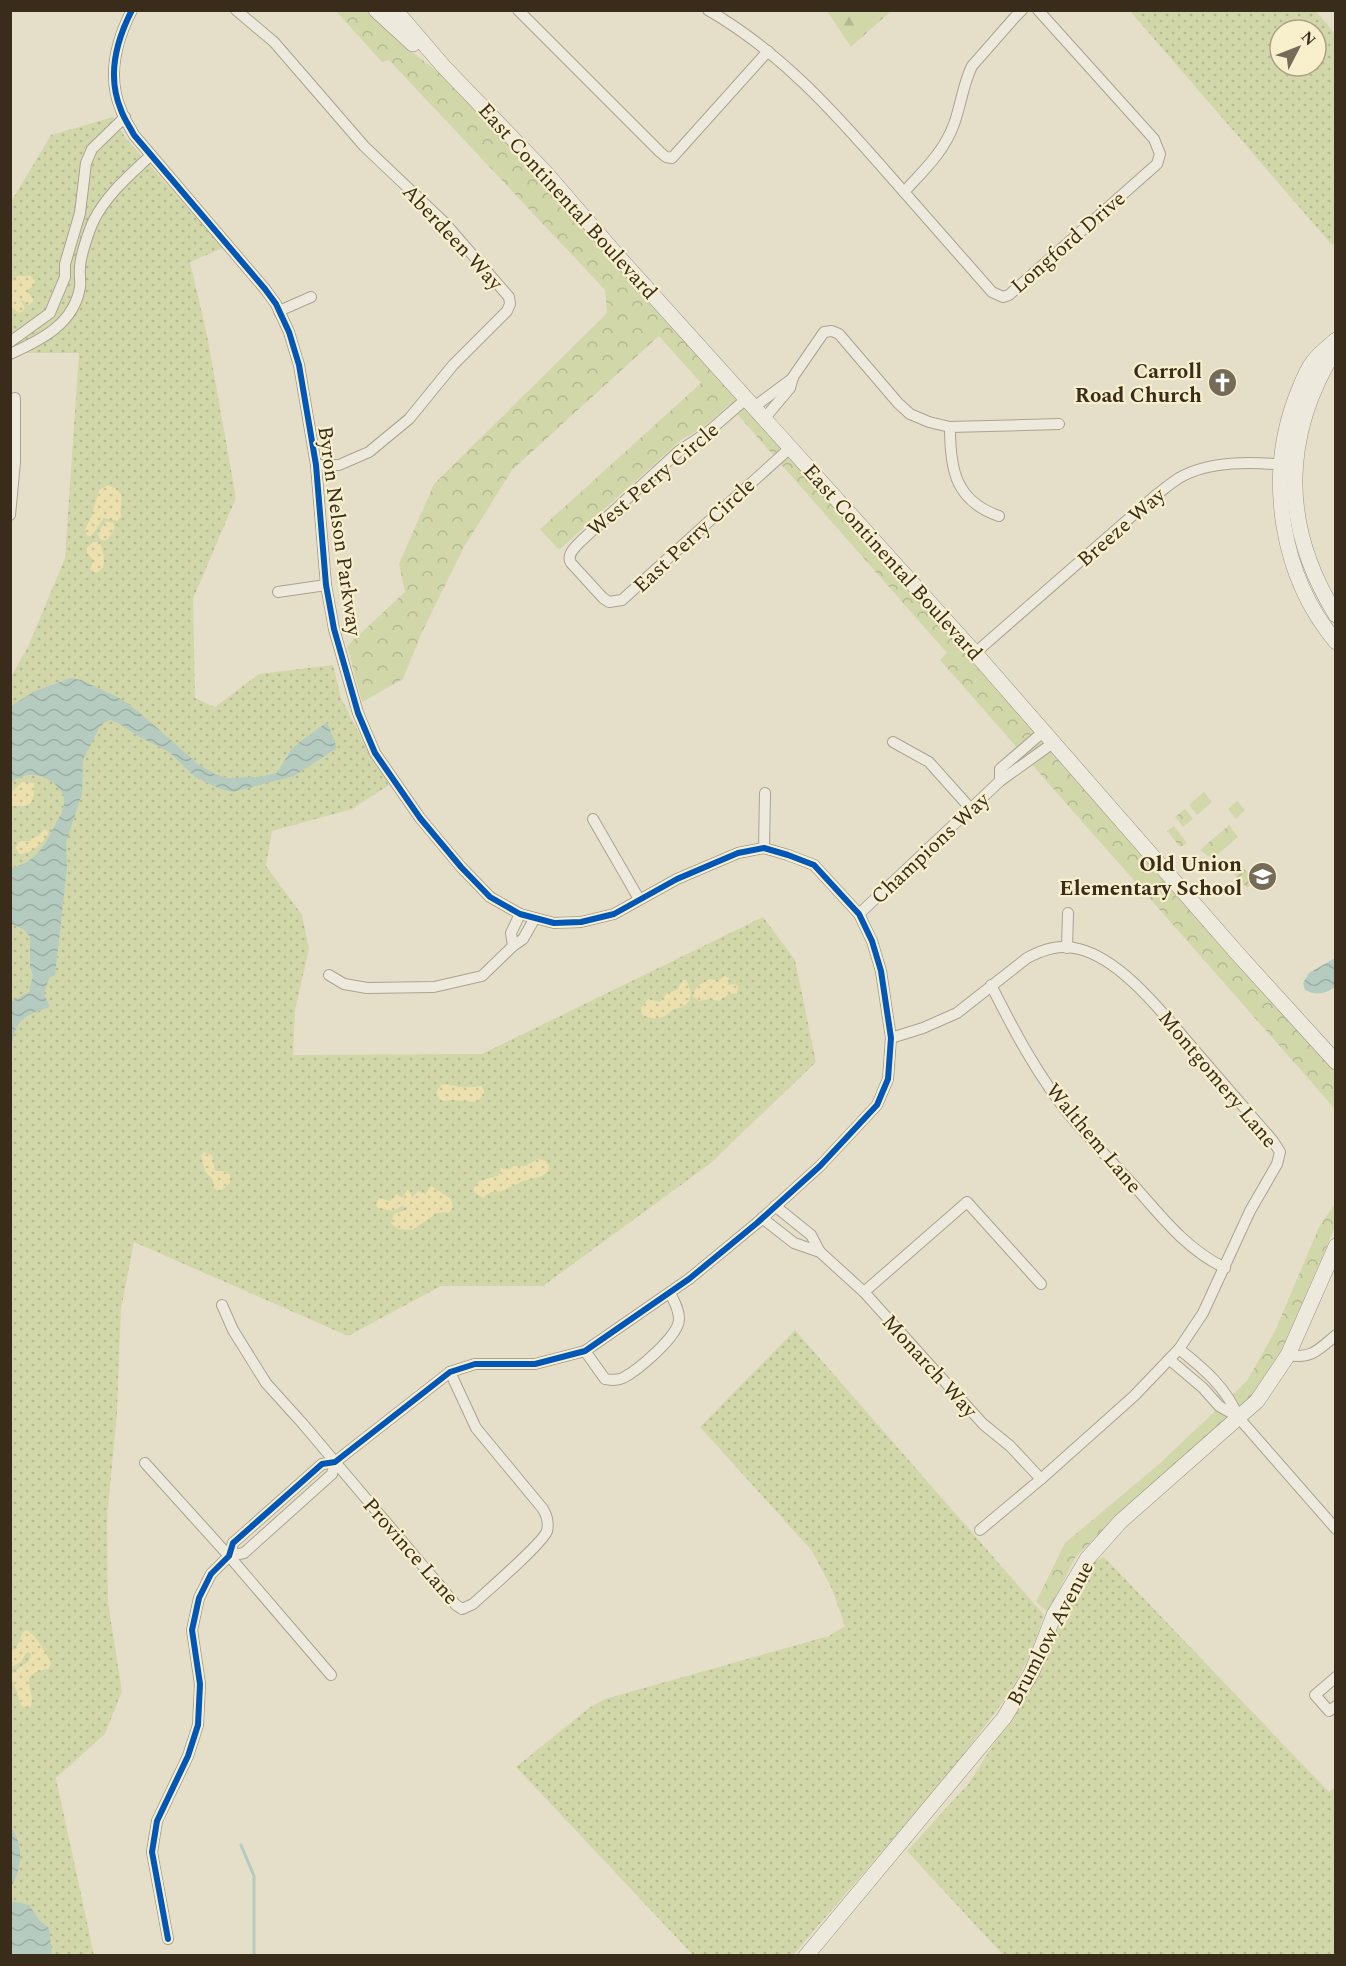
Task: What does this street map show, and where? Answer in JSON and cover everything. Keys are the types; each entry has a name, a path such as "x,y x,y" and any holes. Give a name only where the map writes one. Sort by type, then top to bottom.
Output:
{"main road":[{"name":"East Continental Boulevard","path":"376,10 415,46 444,67"},
{"name":"East Continental Boulevard","path":"394,10 444,67 544,171 1335,1062"},
{"path":"1335,340 1312,363 1288,420 1284,524 1300,585 1311,607 1335,642"},
{"path":"1335,348 1320,373 1287,465 1306,554 1315,579 1335,615"},
{"name":"Brumlow Avenue","path":"806,1956 985,1744 1004,1718 1032,1672 1054,1615 1087,1559 1121,1521 1257,1401 1288,1355 1335,1246"}],"street":[{"name":"Byron Nelson Parkway","path":"132,10 119,42 112,76 114,90 134,135 265,289 289,333 299,365 316,465 326,585 347,680 375,753 420,818 460,867 490,897 520,914 554,923 581,922 614,914 717,860 764,848"},
{"name":"Aberdeen Way","path":"236,10 274,42 364,146 444,222 509,297 507,311 453,365 409,419 357,459 339,465 316,465"},
{"path":"518,10 660,152 672,158 768,51"},
{"name":"Longford Drive","path":"708,10 790,69 837,116 992,292 1003,297 1157,164 1160,154 1154,139 1038,10"},
{"path":"904,192 944,146 954,125 967,75 972,66 1022,10"},
{"path":"10,342 50,313 65,277 65,264 80,213 86,163 92,149 125,117"},
{"path":"10,354 51,333 61,324 71,309 80,287 80,266 94,218 115,189 151,155"},
{"path":"279,311 311,297"},
{"path":"755,408 793,377 824,332 832,331 839,334 898,403 910,414 929,422 950,427 1059,424"},
{"path":"10,515 15,462 15,398"},
{"name":"West Perry Circle","path":"571,563 568,560 569,555 581,541 679,451 708,432 755,408"},
{"path":"950,427 951,459 959,487 983,511 999,516"},
{"name":"East Perry Circle","path":"571,563 603,598 609,602 622,600 790,448"},
{"name":"Breeze Way","path":"975,654 1156,495 1180,477 1220,465 1287,465"},
{"path":"278,592 326,585"},
{"name":"Champions Way","path":"859,914 1000,781 1000,769 1048,738"},
{"path":"893,742 929,762 971,809"},
{"path":"168,1939 152,1852 155,1832 157,1821 188,1756 198,1725 200,1684 192,1630 199,1598 212,1574 229,1556 233,1543 322,1464 335,1462 450,1372 475,1364 535,1364 585,1351 670,1293 726,1249 820,1166 877,1106 888,1079 891,1038 881,971 872,941 859,914 814,865 764,848 765,793"},
{"path":"593,819 639,899"},
{"path":"1067,948 1068,913"},
{"path":"513,946 511,933 520,914"},
{"path":"329,975 344,984 367,988 434,987 482,976 523,939 535,918"},
{"name":"Montgomery Lane","path":"891,1038 923,1028 957,1013 991,985 1046,948 1080,949 1103,959 1126,976 1163,1014 1280,1152 1280,1158 1250,1211 1203,1313 1179,1349 1134,1396 980,1530"},
{"name":"Walthem Lane","path":"991,985 1039,1072 1071,1117 1184,1242 1207,1259 1225,1268"},
{"path":"864,1292 967,1202 1041,1284"},
{"name":"Monarch Way","path":"775,1206 811,1235 819,1252"},
{"name":"Monarch Way","path":"762,1218 794,1243 819,1252 864,1292 983,1425 1010,1446 1041,1479"},
{"path":"585,1351 604,1379 613,1381 623,1378 645,1363 676,1330 679,1320 677,1306 670,1293"},
{"name":"Province Lane","path":"222,1305 233,1330 266,1383 456,1605 462,1609 473,1604 537,1545 546,1534 548,1523 543,1509 476,1428 450,1372"},
{"path":"1288,1355 1300,1357 1313,1355 1335,1335"},
{"path":"1179,1349 1225,1392 1238,1417 1335,1530"},
{"path":"1170,1360 1203,1388 1219,1406 1238,1417"},
{"path":"229,1556 244,1554 332,1474 335,1462"},
{"path":"145,1463 229,1556 331,1675"},
{"path":"278,1503 288,1514"},
{"path":"1335,1677 1315,1695 1329,1711 1335,1706"}],"green space":[{"path":"336,11 370,11 415,54 461,90 506,137 1335,1069 1335,1109 940,660 947,653 729,405 701,429 682,439 559,550 540,529 701,383 659,336 512,470 464,547 422,632 403,679 362,702 347,646 405,592 399,564 434,484 607,313 605,290 389,60 382,62"},
{"path":"827,11 891,11 851,47"},
{"path":"1130,11 1316,11 1322,18 1268,18 1268,78 1328,78 1328,26 1335,34 1336,242 1332,245"},
{"path":"113,117 125,137 223,248 190,262 207,335 236,498 193,599 195,698 215,707 259,674 333,665 341,698 389,785 352,809 272,831 266,866 302,915 309,949 295,1010 293,1055 482,1054 763,917 795,960 816,1062 711,1163 543,1286 441,1286 348,1336 134,1242 121,1309 117,1413 107,1518 108,1603 122,1691 105,1734 56,1778 94,1955 11,1955 10,678 28,647 65,558 79,353 11,353 11,202 51,135"},
{"path":"1204,792 1212,802 1197,815 1189,805"},
{"path":"1237,801 1245,810 1236,819 1228,809"},
{"path":"1185,809 1193,819 1183,827 1175,817"},
{"path":"1229,825 1238,837 1212,859 1200,850"},
{"path":"1174,826 1187,843 1180,847 1167,831"},
{"path":"1240,864 1255,881 1247,888 1231,871"},
{"path":"1335,1204 1335,1227 1273,1369 1254,1396 1109,1524 1075,1558 1048,1612 1036,1602 1065,1543 1158,1465 1247,1381 1275,1331 1319,1227"},
{"path":"795,1330 1044,1615 1030,1655 1014,1687 949,1774 793,1955 693,1955 516,1767 589,1708 605,1699 829,1636 845,1626 832,1589 812,1551 700,1427"},
{"path":"1104,1557 1329,1792 1335,1787 1335,1955 1003,1955 907,1851 969,1783 1035,1679 1067,1599 1091,1563"}],"sand":[{"path":"18,276 31,276 35,282 26,291 33,298 33,302 29,305 20,299 25,308 19,313 10,306 12,281"},
{"path":"108,485 115,488 121,495 121,517 117,521 104,518 88,537 85,530 99,490"},
{"path":"106,521 113,523 115,528 104,541 99,538 98,533"},
{"path":"93,542 100,544 104,558 103,568 96,573 90,569 93,560 87,553 87,548"},
{"path":"22,782 34,783 31,803 25,806 11,806 11,793"},
{"path":"44,829 48,831 48,834 39,845 28,852 19,854 16,848 19,843 39,836"},
{"path":"725,976 730,979 727,985 738,986 737,993 729,994 719,1001 710,999 699,1001 693,997 695,990 701,984 710,979 718,981"},
{"path":"683,980 686,980 689,985 691,995 684,1006 673,1009 659,1018 650,1018 642,1014 641,1008 648,999 660,1002 667,993 677,990"},
{"path":"447,1084 464,1087 481,1086 484,1091 483,1096 476,1102 441,1101 437,1090"},
{"path":"204,1152 212,1155 215,1171 226,1171 230,1175 230,1183 223,1189 218,1191 214,1188 213,1180 205,1171 201,1156"},
{"path":"538,1159 546,1161 549,1166 548,1171 542,1176 523,1181 502,1191 491,1192 483,1198 474,1192 479,1181 498,1176 501,1168 508,1170 514,1166 525,1166"},
{"path":"431,1186 451,1199 453,1208 449,1212 437,1213 412,1230 398,1229 391,1223 394,1214 408,1209 406,1207 402,1206 393,1211 378,1208 376,1205 379,1198 390,1201 396,1194 402,1198 407,1190 412,1198 418,1191 425,1194"},
{"path":"27,1630 41,1645 51,1664 48,1669 32,1675 29,1679 31,1707 24,1707 20,1703 12,1681 12,1673 29,1661 31,1654 26,1653 21,1662 13,1666 10,1650 16,1649 23,1632"}],"water":[{"path":"71,678 81,680 121,699 198,764 215,774 228,778 259,777 277,773 297,744 327,722 337,748 294,776 233,792 195,777 169,752 118,723 110,720 104,723 99,728 83,760 82,794 66,842 67,868 55,975 49,978 44,994 50,1007 30,1014 22,1020 11,1044 11,1002 29,992 33,975 30,967 30,937 23,929 11,924 11,868 26,863 42,848 59,818 64,796 57,786 40,776 28,775 11,783 11,706 35,691"},
{"path":"1335,958 1335,987 1321,993 1305,990 1303,983 1309,973"},
{"path":"11,1827 18,1841 20,1857 15,1880 11,1887"},
{"path":"11,1901 29,1905 40,1921 49,1928 52,1955 11,1955"}],"waterway":[{"path":"241,1845 254,1876 254,1956"}],"cycle path":[{"path":"132,10 115,59 115,85 121,110 134,135 265,289 276,304 289,332 299,365 316,465 326,585 334,629 358,713 375,753 420,818 461,867 490,897 520,914 554,923 581,922 614,914 677,879 738,853 764,848 814,865 859,914 872,941 881,971 891,1038 888,1079 877,1105 820,1166 757,1223 689,1279 585,1351 535,1364 475,1364 450,1372 335,1462 322,1464 233,1543 229,1556 211,1574 199,1598 192,1630 200,1684 198,1725 188,1756 157,1821 152,1852 168,1939"}],"place":[{"name":"Carroll Road Church","path":"1223,383"},
{"name":"Old Union Elementary School","path":"1263,876"}]}
